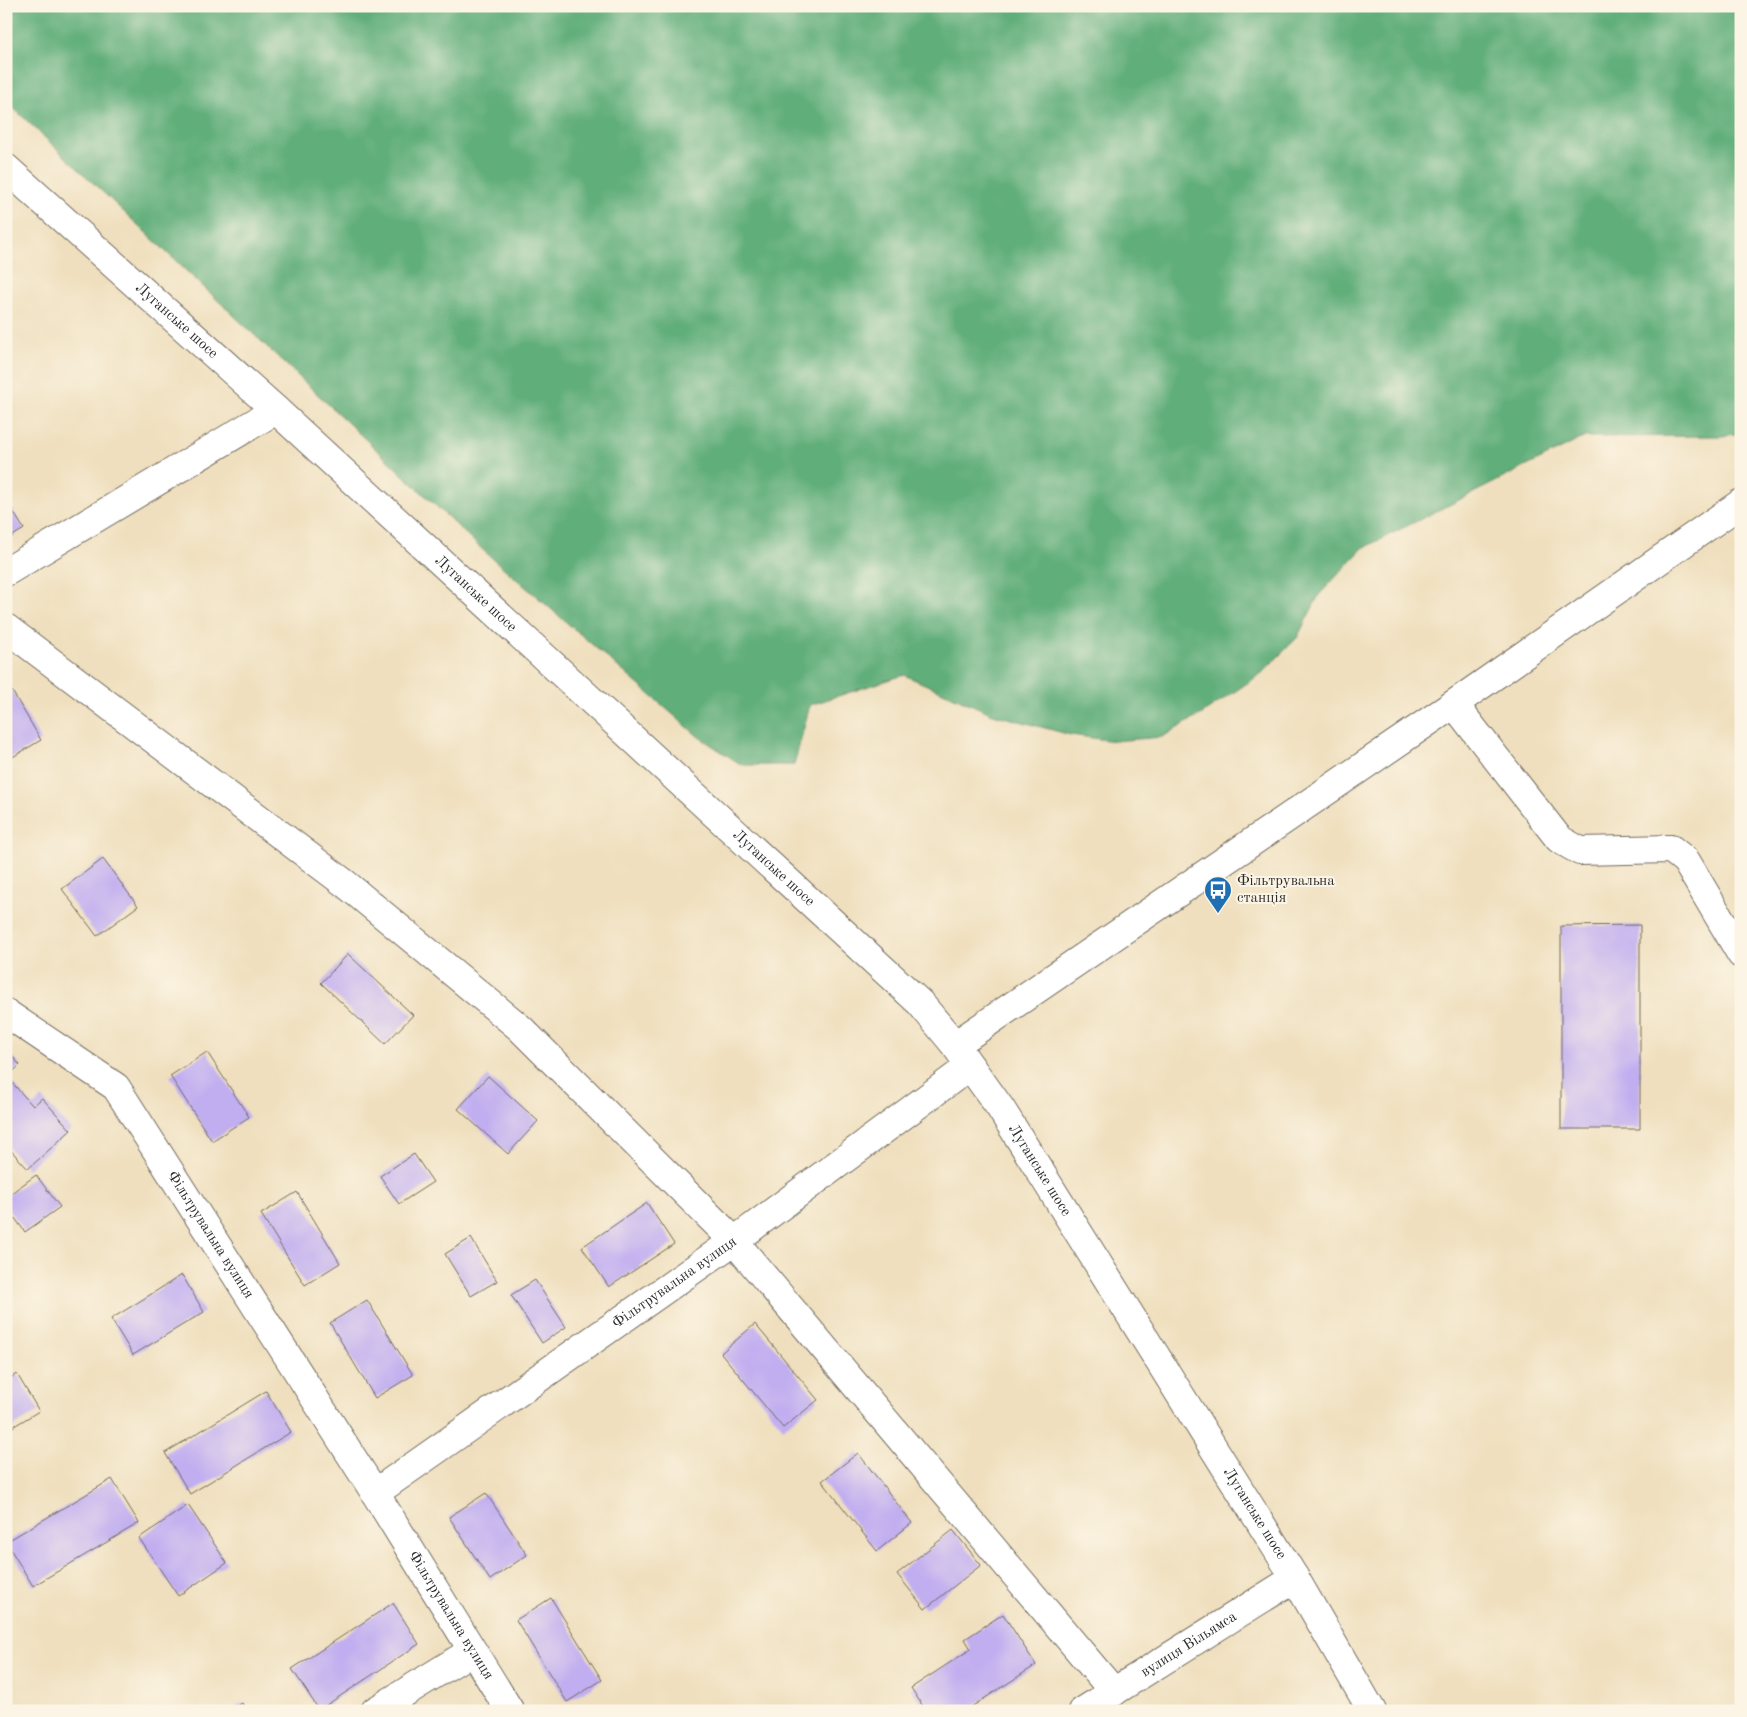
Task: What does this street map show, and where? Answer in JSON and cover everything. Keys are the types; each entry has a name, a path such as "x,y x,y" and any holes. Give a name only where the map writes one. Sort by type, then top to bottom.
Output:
{"street":[{"name":"Луганське шосе","path":"6,168 276,410 920,1003 963,1055 1002,1108 1295,1578 1372,1711"},
{"path":"6,572 276,410"},
{"name":"Фільтрувальна вулиця","path":"375,1493 734,1242 963,1055 1454,704 1741,503"},
{"path":"6,628 347,885 520,1028 734,1242 1114,1692"},
{"path":"1454,704 1559,838 1580,851 1671,849 1686,861 1741,954"},
{"name":"Фільтрувальна вулиця","path":"6,1013 116,1087 375,1493 510,1711"},
{"name":"вулиця Вільямса","path":"1082,1711 1295,1578"},
{"path":"375,1711 472,1652"}],"green space":[{"path":"6,6 1741,6 1741,433 1722,436 1585,437 1363,548 1319,595 1297,638 1262,673 1202,714 1162,737 1114,741 1071,735 993,714 904,675 810,705 794,765 742,765 699,737 484,551 6,101"}],"building":[{"path":"6,500 24,529 6,540"},
{"path":"12,691 41,740 6,761 6,695"},
{"path":"103,859 138,906 97,936 62,889"},
{"path":"1640,925 1640,1129 1561,1129 1561,926"},
{"path":"348,954 413,1015 385,1044 321,983"},
{"path":"6,1049 20,1065 7,1077 33,1106 42,1098 71,1130 28,1169 6,1145"},
{"path":"207,1052 249,1117 212,1141 170,1076"},
{"path":"488,1076 538,1121 508,1154 458,1109"},
{"path":"414,1154 433,1182 399,1204 380,1176"},
{"path":"36,1175 60,1207 25,1232 6,1206 6,1197"},
{"path":"297,1192 340,1263 305,1285 261,1214"},
{"path":"647,1203 674,1244 609,1287 582,1247"},
{"path":"471,1238 497,1281 471,1296 445,1254"},
{"path":"182,1275 204,1312 133,1355 111,1319"},
{"path":"535,1280 566,1327 542,1343 511,1295"},
{"path":"367,1300 413,1375 375,1398 330,1323"},
{"path":"755,1324 818,1400 783,1428 721,1353"},
{"path":"17,1374 39,1411 6,1431 6,1380"},
{"path":"266,1391 291,1432 190,1494 165,1453"},
{"path":"858,1453 912,1523 877,1551 822,1481"},
{"path":"112,1479 139,1523 33,1586 6,1542"},
{"path":"486,1493 527,1555 490,1580 449,1517"},
{"path":"188,1505 227,1563 178,1596 139,1538"},
{"path":"953,1530 981,1565 925,1609 897,1574"},
{"path":"551,1598 602,1680 567,1702 516,1620"},
{"path":"393,1603 419,1644 319,1710 292,1669"},
{"path":"1003,1614 1036,1665 965,1711 926,1711 911,1688 971,1649 965,1639"},
{"path":"242,1703 247,1711 229,1711"}],"place":[{"name":"Фільтрувальна станція","path":"1218,914"}]}
